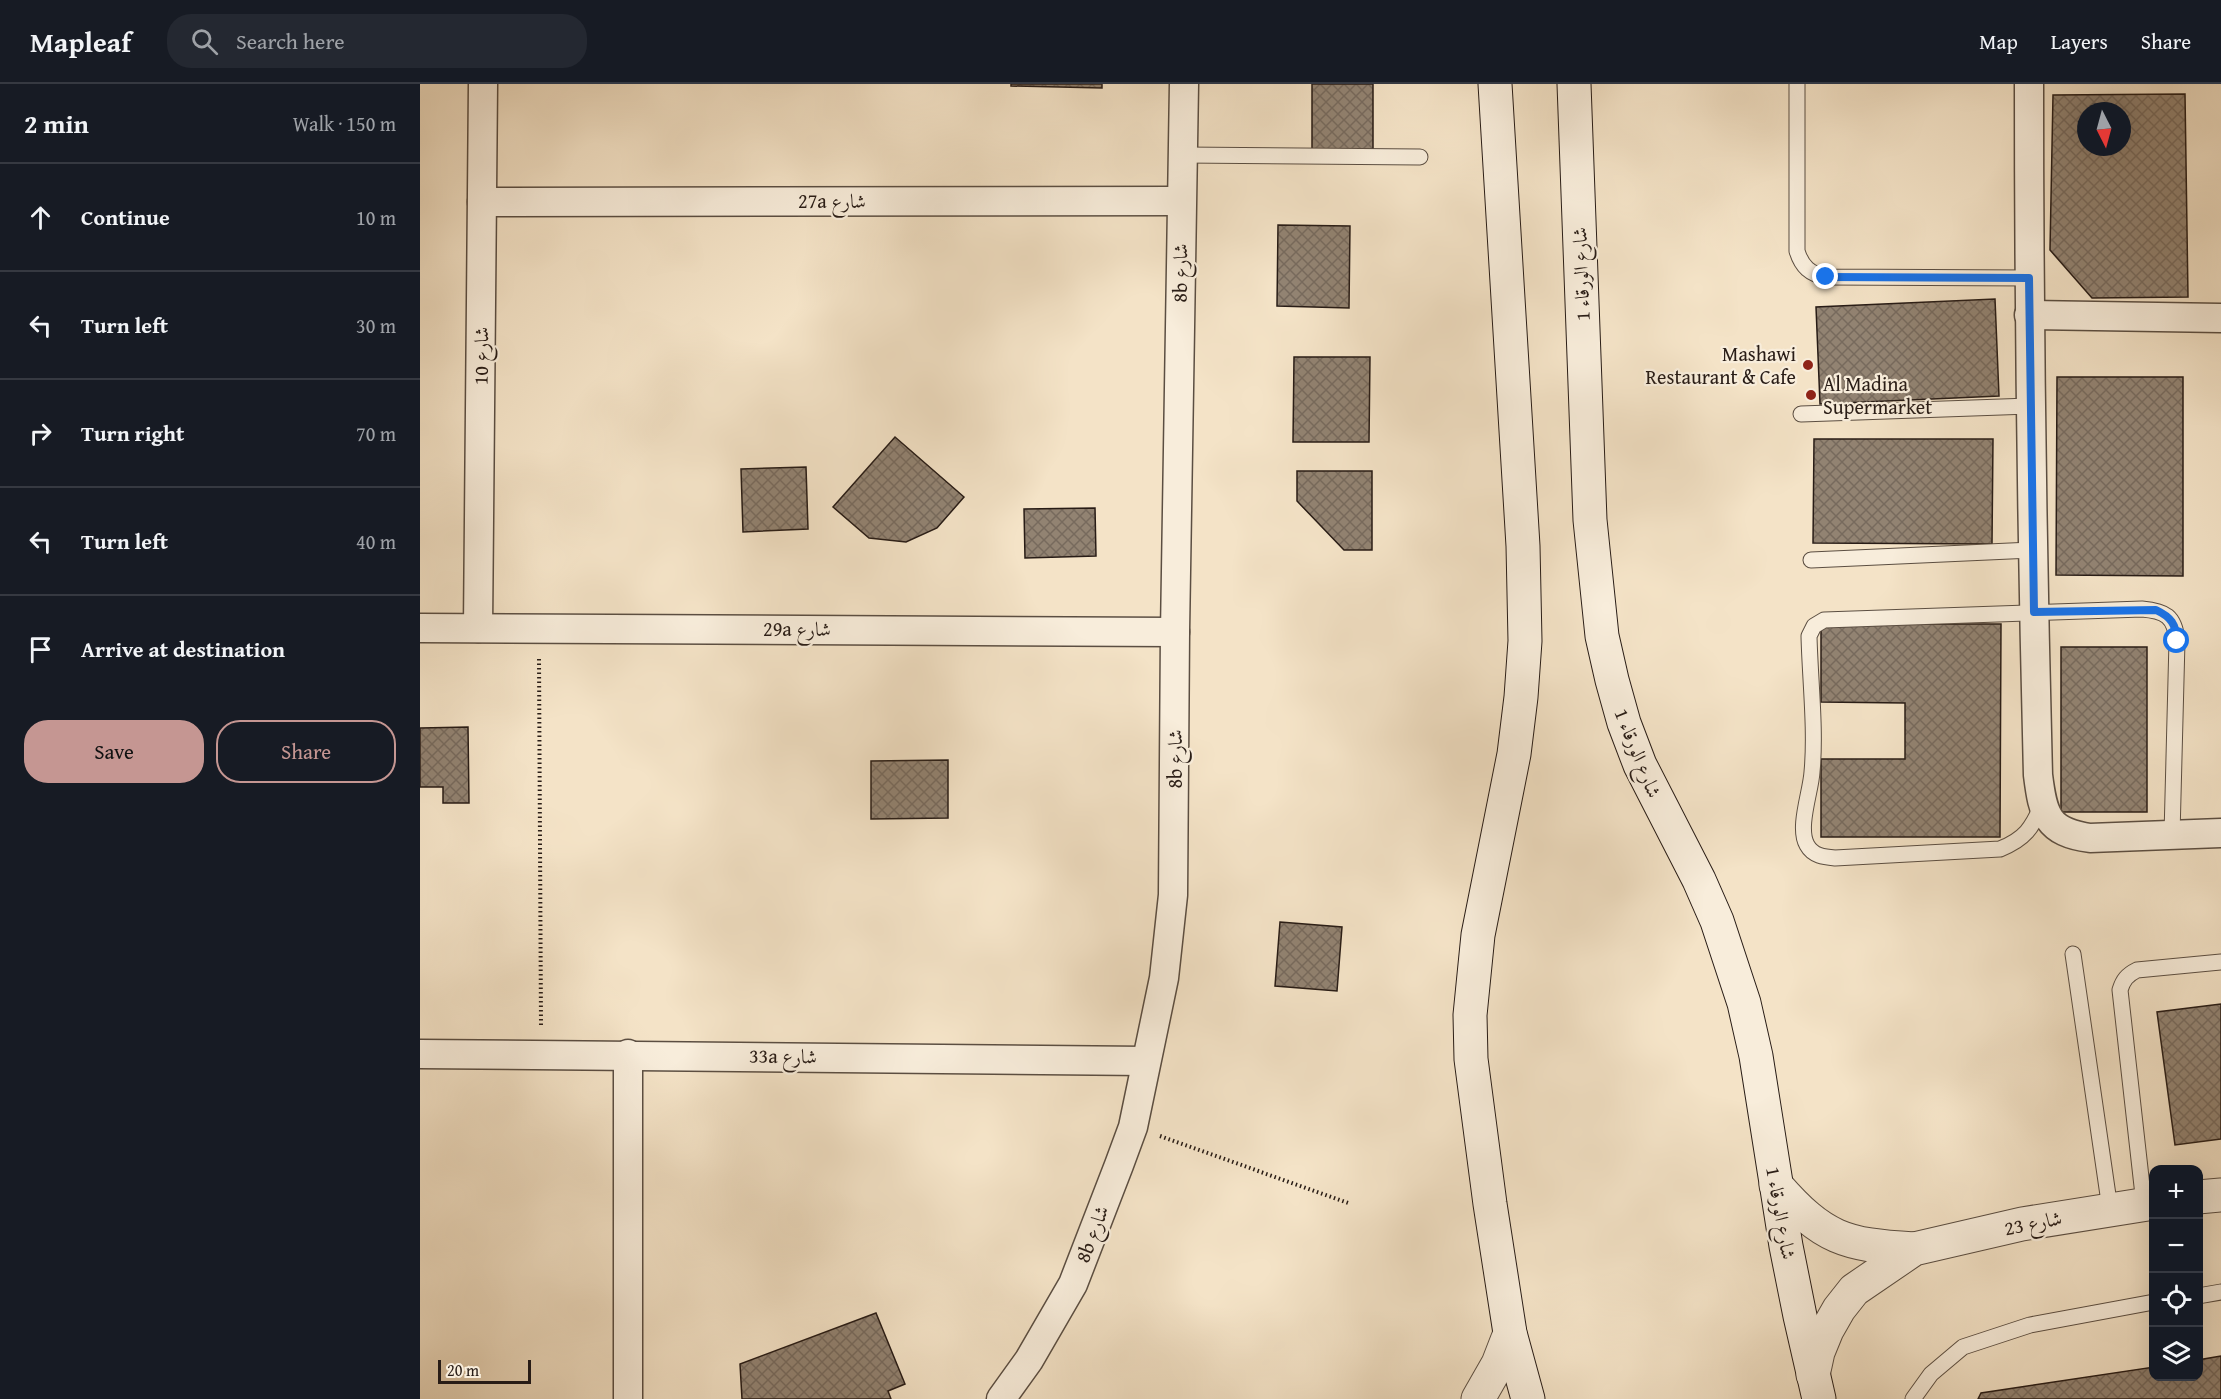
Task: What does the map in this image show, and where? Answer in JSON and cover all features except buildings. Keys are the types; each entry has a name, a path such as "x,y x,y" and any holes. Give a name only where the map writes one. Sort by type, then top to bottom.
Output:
{"main road":[{"path":"1495,84 1523,546 1525,641 1514,754 1478,935 1470,1015 1471,1059 1479,1130 1510,1333 1528,1399"},
{"path":"1553,84 1565,102 1574,98"},
{"name":"شارع الورقاء 1","path":"1574,98 1590,520 1602,636 1624,723 1640,765 1699,880 1728,951 1744,1002 1756,1056 1776,1185 1816,1387"},
{"name":"شارع 23","path":"1776,1185 1808,1219 1827,1232 1847,1241 1869,1246 1914,1249 2022,1224 2149,1203"},
{"path":"2203,1197 2221,1195"},
{"name":"شارع 23","path":"1816,1387 1818,1352 1839,1309 1854,1290 1914,1249"},
{"path":"1478,1399 1498,1364 1510,1333"}],"street":[{"name":"شارع 10","path":"477,628 483,84"},
{"name":"8b شارع","path":"1001,1399 1029,1360 1073,1284 1133,1127 1164,978 1173,895 1184,84"},
{"path":"2029,84 2032,550 2038,775 2042,805 2052,823 2070,835 2090,838 2221,833"},
{"name":"27a شارع","path":"482,202 1181,201"},
{"path":"2029,315 2221,318"},
{"name":"29a شارع","path":"420,628 1175,632"},
{"name":"33a شارع","path":"420,1054 628,1054 1146,1061"},
{"path":"628,1054 628,1399"}],"lane":[{"path":"1797,84 1797,251 1804,266 1810,272 1826,277 2029,278"},
{"path":"1183,155 1420,157"},
{"path":"1801,414 2030,406"},
{"path":"1811,560 2032,550"},
{"path":"2042,805 2026,835 2014,844 2000,849 1824,857 1813,853 1806,845 1804,834 1812,773 1809,636 1814,626 1824,620 2034,612 2156,610 2168,616 2176,627 2172,835"},
{"path":"2073,954 2110,1209"},
{"path":"2149,1203 2120,990 2122,981 2128,974 2137,970 2221,962"},
{"path":"2203,1295 2221,1292"},
{"path":"1913,1399 1931,1374 1963,1347 2040,1323 2149,1303"}],"path":[{"path":"539,628 541,1054"},
{"path":"1133,1127 1348,1203"}],"place":[{"name":"Mashawi Restaurant & Cafe","path":"1808,365"},
{"name":"Al Madina Supermarket","path":"1811,395"}],"route":[{"path":"1826,277 2029,278 2034,612 2156,610 2168,616 2176,627 2177,641"}]}
